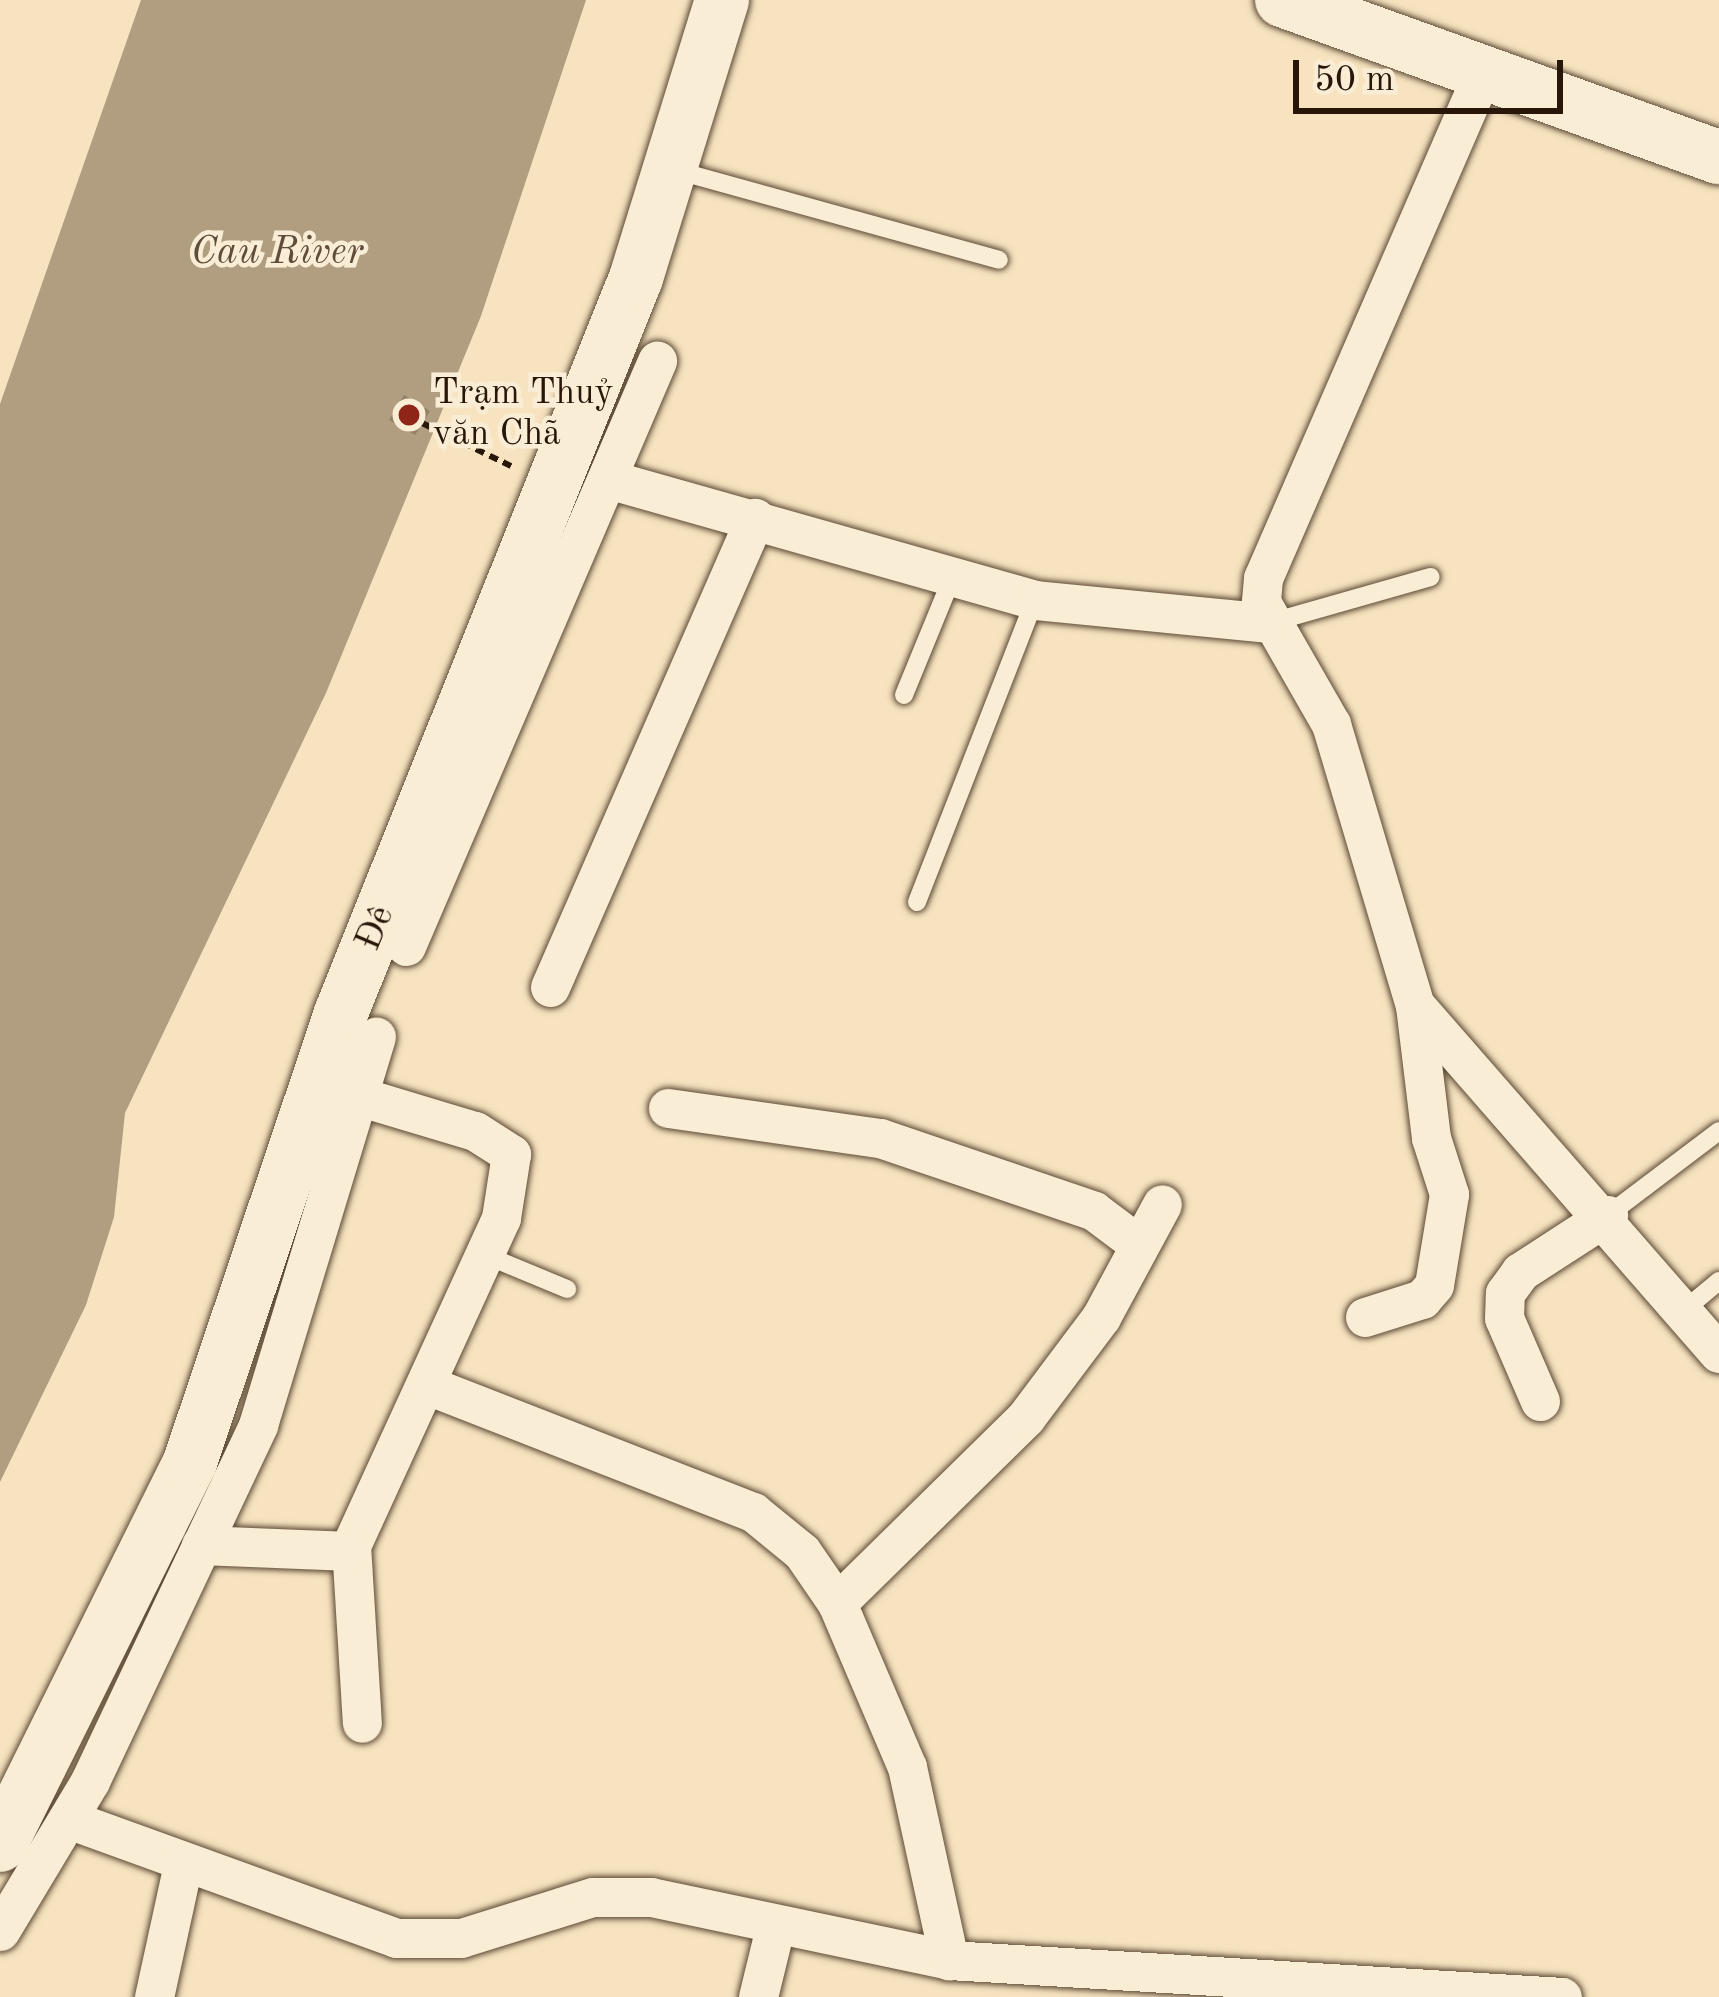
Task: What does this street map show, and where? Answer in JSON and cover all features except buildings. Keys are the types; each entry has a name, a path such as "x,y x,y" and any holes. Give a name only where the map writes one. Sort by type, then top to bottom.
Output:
{"main road":[{"name":"Đê","path":"0,1845 190,1462 341,1013 527,563 670,169 722,0"},
{"path":"1282,0 1480,79 1719,157"}],"street":[{"path":"1365,1317 1422,1299 1438,1265 1448,1178 1431,1138 1415,1005 1331,724 1268,623 1263,578 1480,79"},
{"path":"406,946 657,361"},
{"path":"608,478 1035,600 1268,623"},
{"path":"550,987 755,518"},
{"path":"1415,1005 1608,1215 1719,1353"},
{"path":"0,1931 68,1819 258,1425 376,1037"},
{"path":"358,1096 501,1141 511,1154 508,1182 485,1255 350,1551 362,1724"},
{"path":"668,1108 880,1138 1094,1211 1138,1244"},
{"path":"837,1603 1025,1418 1101,1317 1162,1204"},
{"path":"1540,1400 1504,1318 1505,1293 1520,1273 1608,1215"},
{"path":"427,1385 753,1512 802,1552 837,1603 908,1767 950,1960"},
{"path":"202,1546 350,1551"},
{"path":"68,1819 396,1938 461,1938 593,1897 652,1897 776,1927 950,1960 1562,1997"},
{"path":"154,1997 183,1864"},
{"path":"758,1997 776,1927"}],"lane":[{"path":"670,169 999,260"},
{"path":"1268,623 1431,577"},
{"path":"904,695 952,578"},
{"path":"917,902 1035,600"},
{"path":"1608,1215 1719,1131"},
{"path":"485,1255 567,1289"},
{"path":"1683,1311 1719,1281"}],"path":[{"path":"422,424 522,471"}],"water":[{"name":"Cau River","path":"141,0 586,0 481,316 326,693 125,1113 114,1217 86,1305 0,1482 0,404"}],"place":[{"name":"Trạm Thuỷ văn Chã","path":"409,415"}]}
